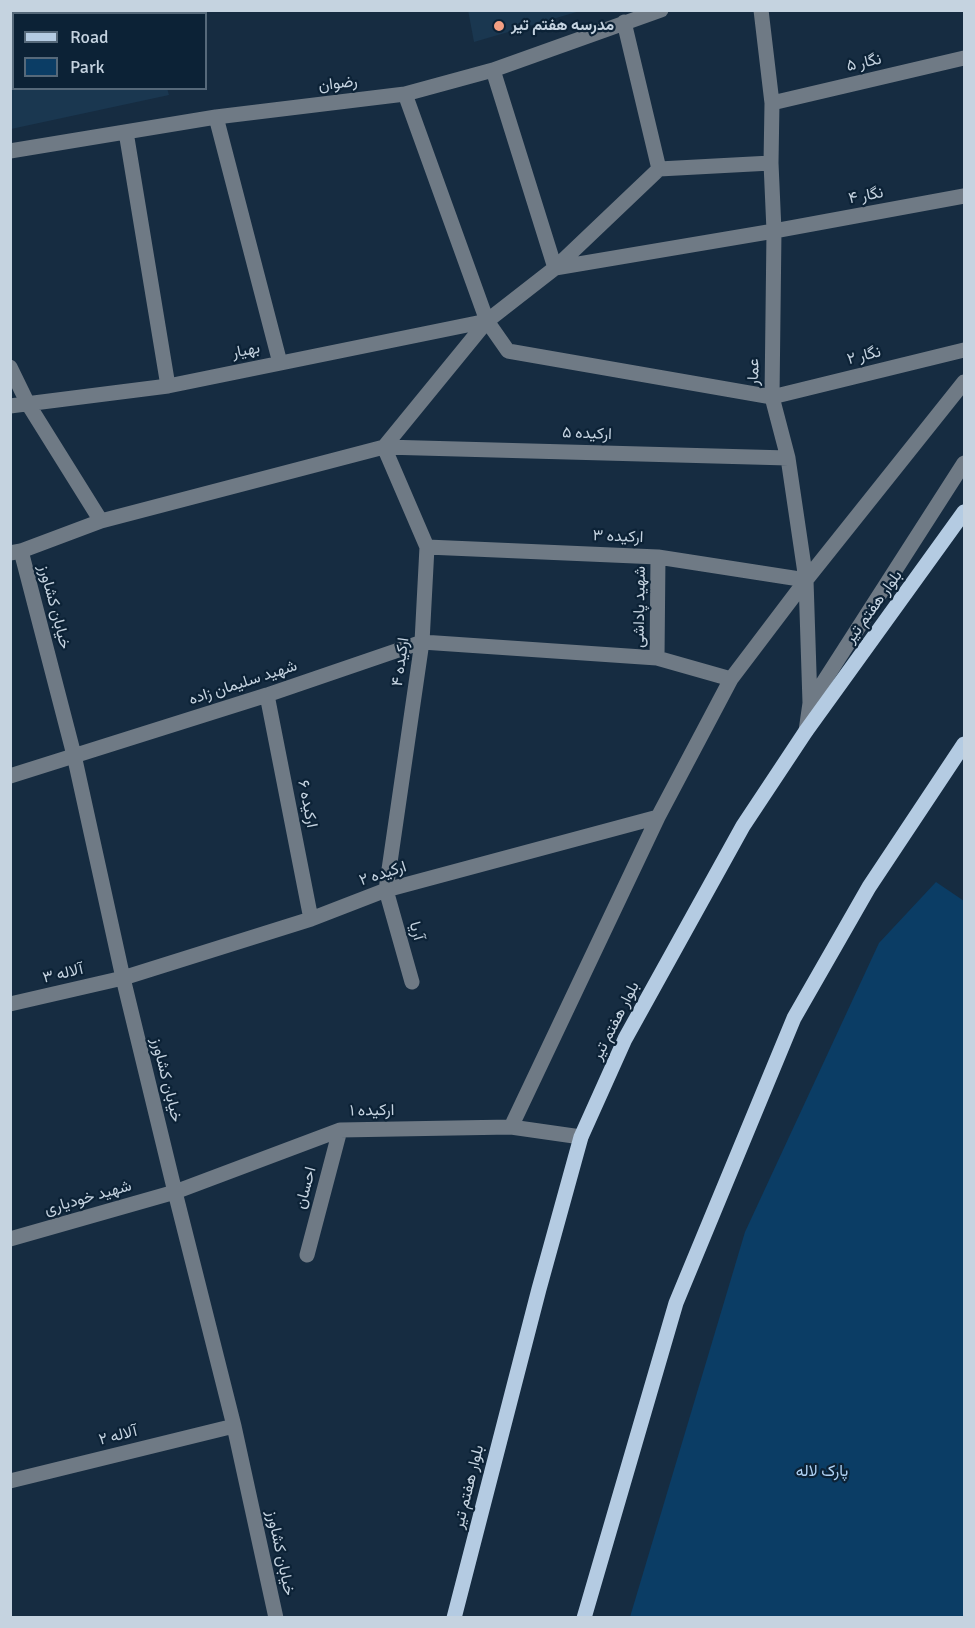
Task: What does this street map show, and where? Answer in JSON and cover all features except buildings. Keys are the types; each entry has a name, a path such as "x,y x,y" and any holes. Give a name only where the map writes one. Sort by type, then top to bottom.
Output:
{"main road":[{"name":"بلوار هفتم تیر","path":"454,1617 538,1289 581,1137 625,1039 743,826 806,731 964,512"},
{"path":"584,1617 676,1304 794,1018 869,887 964,744"}],"street":[{"name":"رضوان","path":"10,151 216,117 405,94 493,70 660,10"},
{"name":"عمار","path":"761,10 772,103 771,163 774,231 772,397 788,458 806,580 810,703 806,731"},
{"path":"624,22 659,169"},
{"name":"نگار ۵","path":"772,103 964,58"},
{"path":"493,70 555,268"},
{"path":"405,94 487,321 508,351 772,397"},
{"path":"216,117 280,363"},
{"path":"126,132 168,386"},
{"path":"384,447 487,321 555,268 659,169 771,163"},
{"name":"نگار ۴","path":"555,268 964,196"},
{"name":"بهیار","path":"10,406 168,386 487,321"},
{"name":"نگار ۲","path":"772,397 964,350"},
{"path":"10,367 28,404 101,520"},
{"path":"511,1127 658,817 731,679 806,580 964,382"},
{"name":"ارکیده ۵","path":"16,552 101,520 384,447 788,458"},
{"name":"ارکیده ۴","path":"384,447 427,546 422,642 386,890"},
{"path":"810,703 964,463"},
{"name":"ارکیده ۳","path":"427,546 658,557 806,580"},
{"name":"خیابان کشاورز","path":"16,552 74,754 123,978 234,1426 276,1617"},
{"name":"شهید پاداشی","path":"657,658 658,557"},
{"path":"422,642 657,658 731,679"},
{"name":"شهید سلیمان زاده","path":"10,776 267,695 422,642"},
{"name":"ارکیده ۶","path":"267,695 311,919"},
{"name":"ارکیده ۲","path":"123,978 311,919 386,890 658,817"},
{"name":"آریا","path":"386,890 412,982"},
{"name":"آلاله ۳","path":"10,1004 123,978"},
{"name":"ارکیده ۱","path":"175,1192 340,1130 511,1127 581,1137"},
{"name":"احسان","path":"307,1255 340,1130"},
{"name":"شهید خودیاری","path":"10,1239 175,1192"},
{"name":"آلاله ۲","path":"10,1480 234,1426"}],"shaded area":[{"name":"مدرسه هفتم تیر","path":"468,10 580,10 580,11 474,42"},
{"path":"11,11 148,11 12,12 12,90 168,90 169,95 11,129"}],"green space":[{"name":"پارک لاله","path":"936,882 964,901 964,1617 630,1617 745,1232 879,943"}],"place":[{"name":"مدرسه هفتم تیر","path":"499,26"}]}
